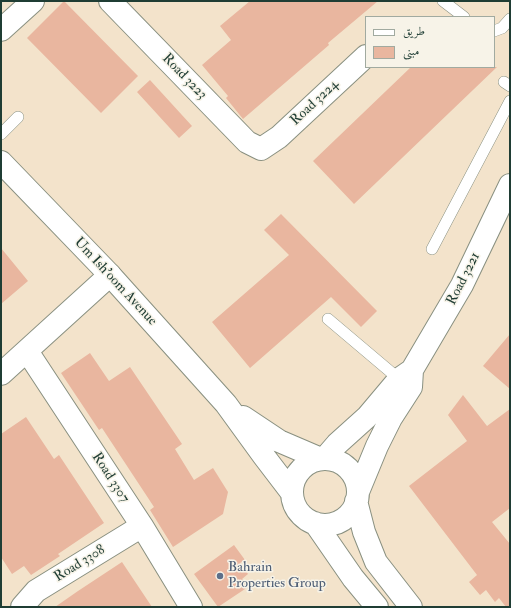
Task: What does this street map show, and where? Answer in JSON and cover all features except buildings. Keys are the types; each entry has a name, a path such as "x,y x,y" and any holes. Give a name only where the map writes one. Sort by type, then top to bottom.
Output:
{"street":[{"path":"1,30 33,1"},
{"name":"Road 3223","path":"110,1 247,142 261,149"},
{"name":"Road 3224","path":"261,149 279,137 365,57"},
{"name":"Um Ish'oom Avenue","path":"1,162 110,275 226,404 292,493"},
{"name":"Road 3221","path":"322,459 367,417 405,374 462,285 510,185"},
{"path":"1,374 110,275"},
{"name":"Road 3307","path":"27,351 142,526 191,607"},
{"name":"Road 3221","path":"357,496 376,446 391,418 411,387 405,374"},
{"name":"Um Ish'oom Avenue","path":"226,404 261,430 279,441 322,459"},
{"path":"357,496 349,514 337,522 322,525 307,520 296,508 292,493 298,473 308,464 322,459 332,460 338,462 350,471 356,484 364,532 376,562 411,607"},
{"path":"315,523 353,578 377,607"},
{"name":"Road 3308","path":"22,607 36,591 142,526"}],"lane":[{"path":"443,1 463,16"},
{"path":"495,31 502,28 510,19"},
{"path":"432,249 510,101"},
{"path":"1,134 18,117"},
{"path":"328,319 405,374"}],"place":[{"name":"Bahrain Properties Group","path":"220,576"}]}
